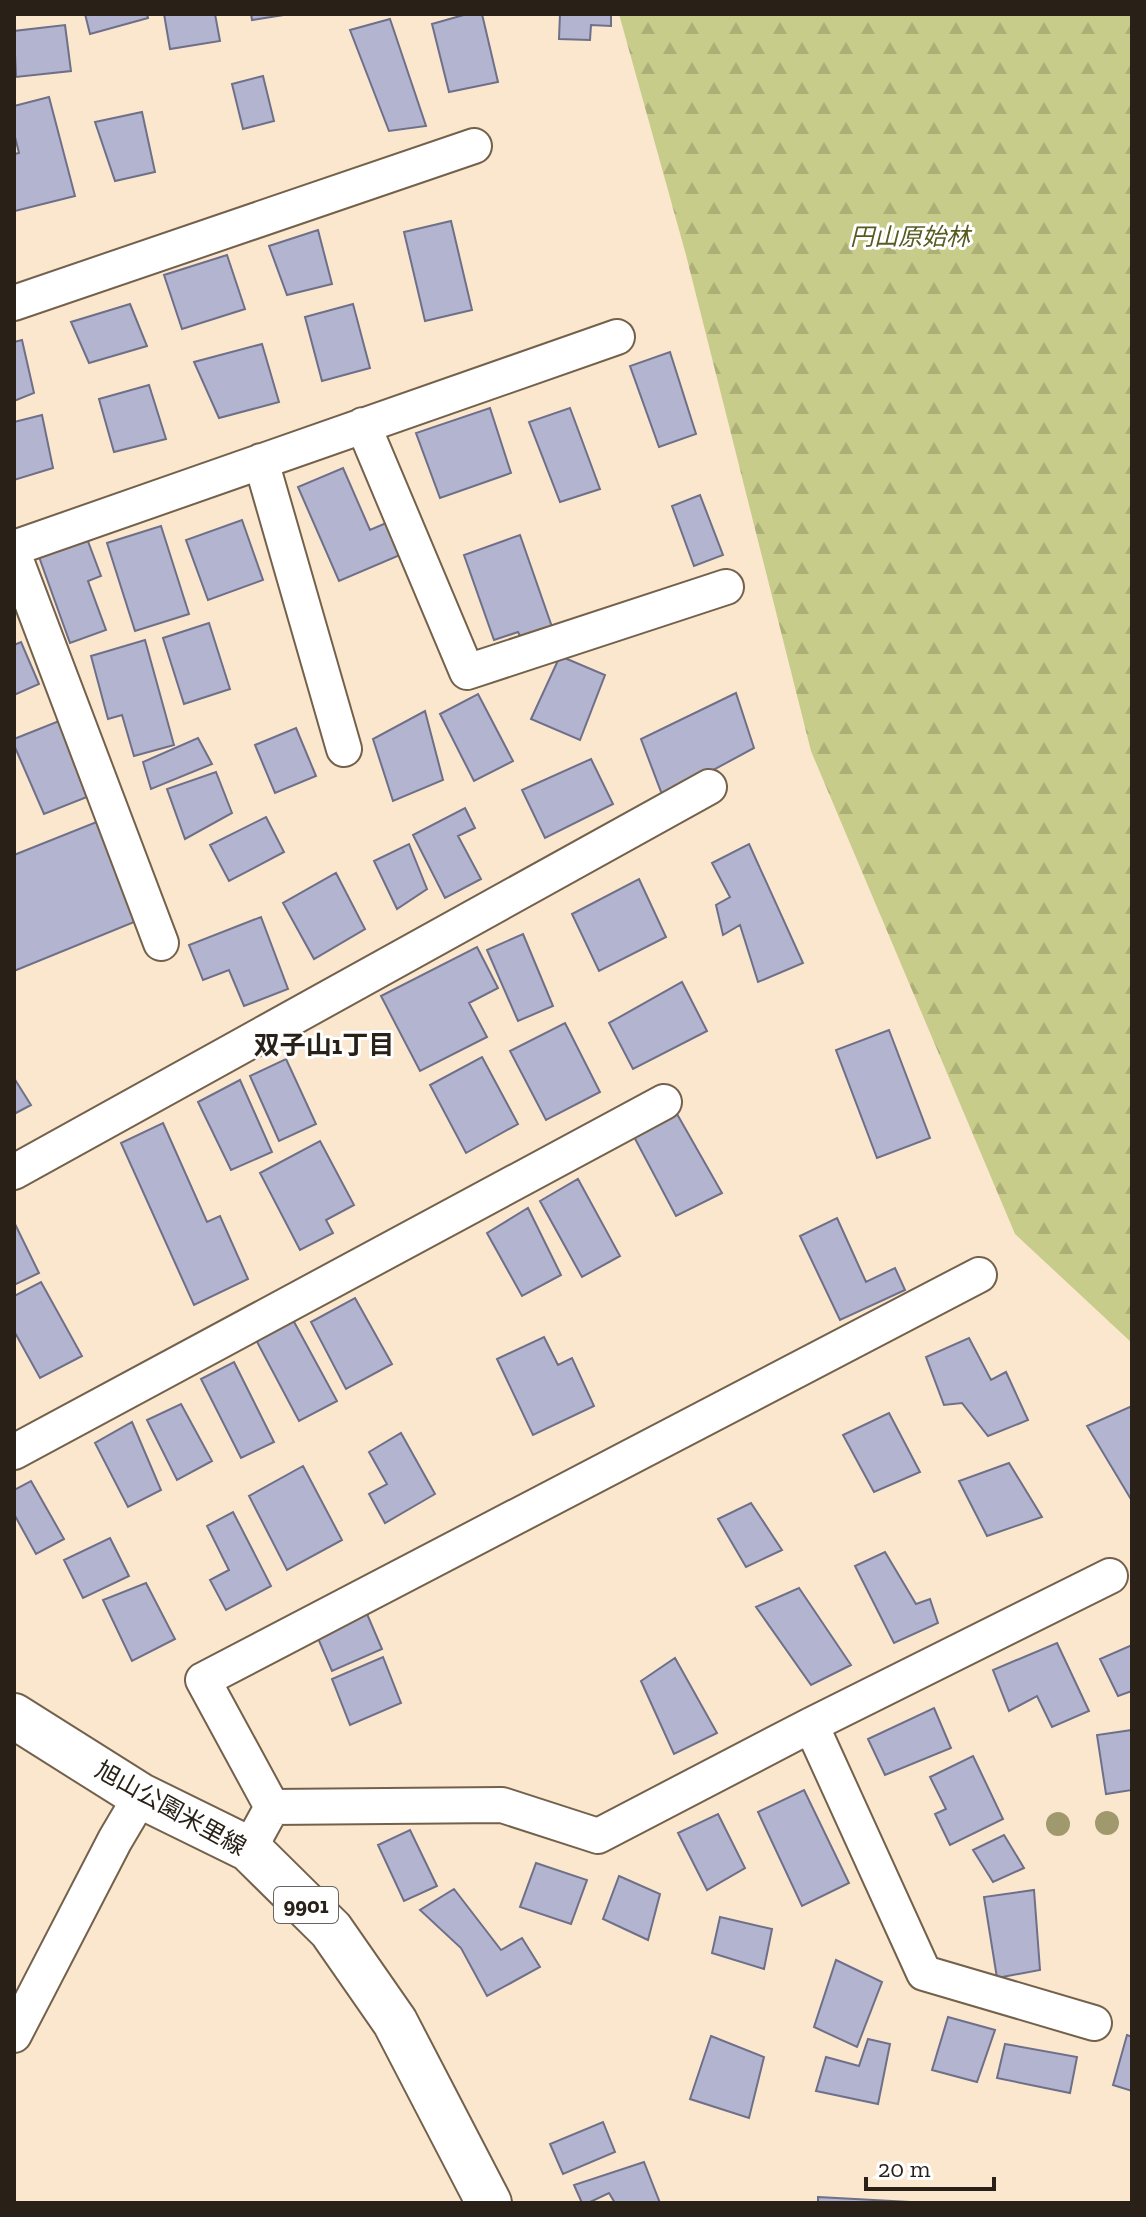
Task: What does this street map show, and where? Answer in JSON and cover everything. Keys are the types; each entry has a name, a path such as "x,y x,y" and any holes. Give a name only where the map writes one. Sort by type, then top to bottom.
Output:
{"main road":[{"name":"旭山公園米里線","path":"14,1716 141,1796 249,1849 331,1930 395,2022 486,2202"}],"street":[{"path":"14,303 474,146"},
{"path":"14,548 617,337"},
{"path":"363,425 467,672 726,587"},
{"path":"261,461 344,749"},
{"path":"14,555 161,943"},
{"path":"14,1172 709,787"},
{"path":"14,1452 664,1102"},
{"path":"272,1807 203,1680 979,1275"},
{"path":"272,1807 502,1805 598,1836 811,1725 1110,1576"},
{"path":"811,1725 924,1973 1094,2023"},
{"path":"14,2035 141,1796"},
{"path":"249,1849 272,1807"}],"green space":[{"name":"円山原始林","path":"619,14 1132,14 1132,1343 1015,1234 811,751 686,255"}],"building":[{"path":"85,14 147,14 148,18 90,34"},
{"path":"164,14 215,14 220,41 170,49"},
{"path":"251,14 290,14 252,20"},
{"path":"467,14 482,14 498,82 449,92 432,24"},
{"path":"560,14 611,14 611,26 591,25 590,40 559,39"},
{"path":"390,19 426,126 389,131 350,30"},
{"path":"65,25 71,71 16,77 14,31"},
{"path":"263,76 274,121 243,129 232,84"},
{"path":"49,97 75,196 15,211 14,154 19,153 14,133 14,106"},
{"path":"142,112 155,172 115,181 95,122"},
{"path":"451,221 472,310 425,321 404,232"},
{"path":"318,230 332,284 287,295 269,246"},
{"path":"227,255 245,309 182,329 164,275"},
{"path":"130,304 147,346 89,363 71,322"},
{"path":"353,304 370,368 322,381 305,317"},
{"path":"22,340 34,393 14,401 14,342"},
{"path":"262,344 279,402 219,418 194,362"},
{"path":"670,352 696,434 659,447 630,366"},
{"path":"149,385 166,439 114,452 99,399"},
{"path":"490,408 511,473 440,498 416,433"},
{"path":"570,408 600,489 560,502 529,422"},
{"path":"42,415 53,468 14,480 14,422"},
{"path":"343,468 370,530 393,520 407,552 339,581 298,487"},
{"path":"700,495 723,555 694,566 672,506"},
{"path":"242,520 263,580 208,600 186,540"},
{"path":"161,526 189,614 135,631 107,543"},
{"path":"520,535 552,627 521,638 518,632 494,640 464,555"},
{"path":"86,536 101,576 88,581 106,630 70,643 38,554"},
{"path":"209,623 230,689 184,704 163,638"},
{"path":"145,640 174,745 134,756 122,715 108,719 91,656"},
{"path":"21,642 39,684 14,695 14,645"},
{"path":"560,656 605,675 580,740 531,719"},
{"path":"736,693 754,748 663,797 641,739"},
{"path":"478,694 513,761 474,781 440,714"},
{"path":"425,711 443,780 393,801 373,739"},
{"path":"59,721 87,797 44,814 14,739"},
{"path":"296,728 316,776 275,793 255,745"},
{"path":"198,738 212,764 151,789 143,762"},
{"path":"591,759 613,804 545,838 522,790"},
{"path":"216,772 232,813 185,839 167,789"},
{"path":"465,808 475,828 458,836 481,879 445,898 413,835"},
{"path":"266,817 284,852 229,881 210,845"},
{"path":"104,819 144,918 14,971 14,855"},
{"path":"409,844 427,889 397,909 374,861"},
{"path":"749,844 803,963 758,982 740,925 723,935 716,905 730,897 712,863"},
{"path":"336,873 365,929 314,959 283,903"},
{"path":"639,879 666,937 599,971 572,914"},
{"path":"261,917 288,989 244,1006 229,970 203,980 189,945"},
{"path":"523,934 553,1006 518,1021 487,950"},
{"path":"477,947 498,988 469,1003 487,1037 420,1071 381,996"},
{"path":"682,982 707,1031 633,1069 609,1023"},
{"path":"565,1023 600,1092 546,1120 510,1051"},
{"path":"889,1030 930,1138 877,1158 836,1050"},
{"path":"482,1057 518,1124 466,1153 430,1085"},
{"path":"286,1059 316,1124 279,1141 250,1076"},
{"path":"14,1078 31,1105 14,1114"},
{"path":"240,1080 272,1152 231,1170 198,1102"},
{"path":"677,1114 722,1193 676,1216 633,1135"},
{"path":"163,1123 207,1222 220,1216 248,1279 194,1305 121,1143"},
{"path":"320,1141 354,1205 326,1220 333,1233 300,1250 260,1173"},
{"path":"578,1179 620,1256 582,1277 540,1201"},
{"path":"528,1208 561,1275 522,1296 487,1233"},
{"path":"837,1218 866,1282 895,1268 905,1290 840,1320 800,1236"},
{"path":"14,1222 39,1273 14,1285"},
{"path":"41,1282 82,1356 40,1378 14,1331 14,1296"},
{"path":"355,1298 392,1364 346,1389 311,1322"},
{"path":"293,1320 337,1401 299,1421 256,1340"},
{"path":"544,1337 558,1365 572,1358 594,1406 533,1435 497,1359"},
{"path":"969,1338 991,1380 1006,1372 1028,1420 988,1436 962,1403 944,1405 926,1357"},
{"path":"234,1362 274,1442 241,1458 201,1379"},
{"path":"181,1404 212,1461 177,1480 147,1420"},
{"path":"1132,1406 1132,1501 1087,1426"},
{"path":"889,1413 920,1472 874,1492 843,1435"},
{"path":"132,1422 161,1490 128,1507 95,1443"},
{"path":"401,1433 435,1494 385,1523 369,1494 387,1484 369,1452"},
{"path":"1009,1463 1042,1517 987,1536 959,1481"},
{"path":"303,1466 342,1540 287,1570 249,1496"},
{"path":"31,1481 64,1539 36,1554 14,1514 14,1490"},
{"path":"751,1503 782,1550 746,1567 718,1519"},
{"path":"233,1512 271,1586 226,1610 210,1580 229,1570 207,1526"},
{"path":"110,1538 129,1576 83,1598 64,1560"},
{"path":"885,1552 916,1604 930,1599 938,1623 894,1643 855,1566"},
{"path":"146,1583 175,1639 132,1661 103,1600"},
{"path":"799,1588 851,1665 811,1685 756,1607"},
{"path":"367,1614 382,1649 332,1671 317,1636"},
{"path":"1057,1643 1089,1711 1052,1727 1037,1696 1009,1711 993,1670"},
{"path":"1132,1645 1132,1691 1118,1696 1100,1659"},
{"path":"383,1657 401,1703 350,1725 332,1679"},
{"path":"675,1658 717,1733 674,1754 641,1681"},
{"path":"934,1708 951,1748 885,1775 868,1739"},
{"path":"1132,1730 1132,1790 1106,1794 1097,1735"},
{"path":"973,1756 1003,1819 950,1845 935,1814 946,1809 930,1777"},
{"path":"804,1790 849,1883 802,1906 758,1812"},
{"path":"718,1814 745,1868 707,1890 678,1833"},
{"path":"410,1830 437,1886 404,1901 378,1845"},
{"path":"1004,1835 1024,1868 993,1882 973,1850"},
{"path":"536,1863 587,1880 571,1924 520,1907"},
{"path":"619,1876 660,1894 648,1940 603,1919"},
{"path":"454,1889 501,1950 522,1938 540,1967 487,1996 461,1948 420,1910"},
{"path":"1034,1890 1040,1970 997,1978 984,1897"},
{"path":"720,1917 772,1929 764,1969 712,1953"},
{"path":"836,1960 882,1982 857,2047 814,2027"},
{"path":"948,2017 995,2030 977,2082 932,2070"},
{"path":"1127,2035 1132,2037 1132,2091 1113,2085"},
{"path":"711,2036 764,2057 749,2118 690,2099"},
{"path":"868,2039 890,2044 878,2104 816,2091 826,2057 859,2066"},
{"path":"1005,2044 1077,2057 1070,2093 997,2078"},
{"path":"603,2122 615,2152 563,2174 550,2144"},
{"path":"644,2162 660,2203 615,2203 609,2193 582,2203 574,2185"},
{"path":"818,2197 929,2203 818,2203"}],"district":[{"name":"双子山1丁目","path":"324,1045"}]}
